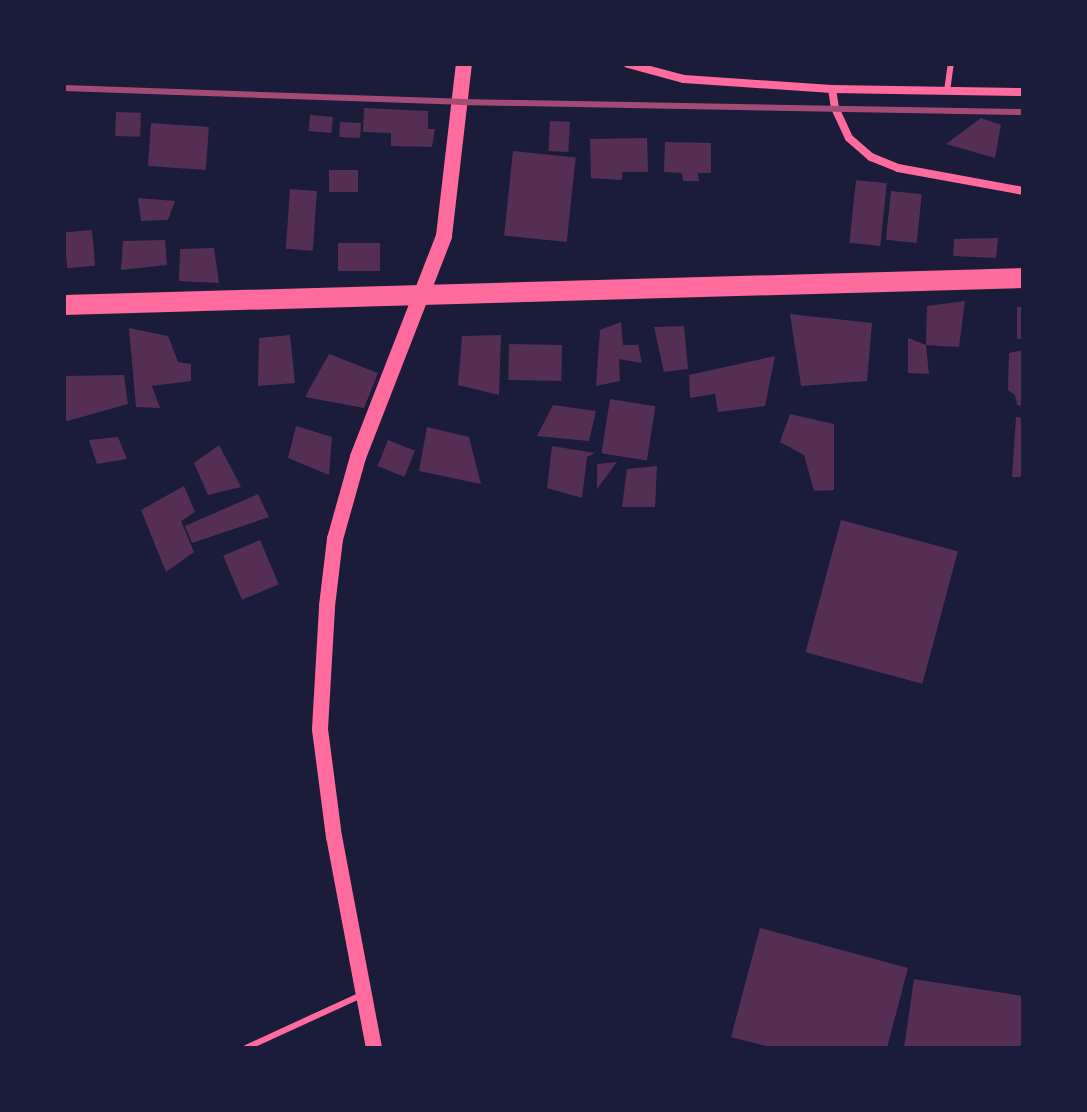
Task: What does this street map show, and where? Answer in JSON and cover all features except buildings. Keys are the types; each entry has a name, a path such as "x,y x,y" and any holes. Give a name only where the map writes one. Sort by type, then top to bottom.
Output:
{"main road":[{"path":"374,1048 334,837 320,729 327,606 335,539 358,457 425,293 444,236 464,64"},
{"path":"64,305 1023,278"}],"street":[{"path":"628,64 684,79 832,89 1023,92"},
{"path":"832,89 835,108 849,138 871,157 898,168 1023,191"}],"lane":[{"path":"947,91 951,64"},
{"path":"246,1048 364,993"}],"railway":[{"path":"64,88 460,102 1023,112"}]}
